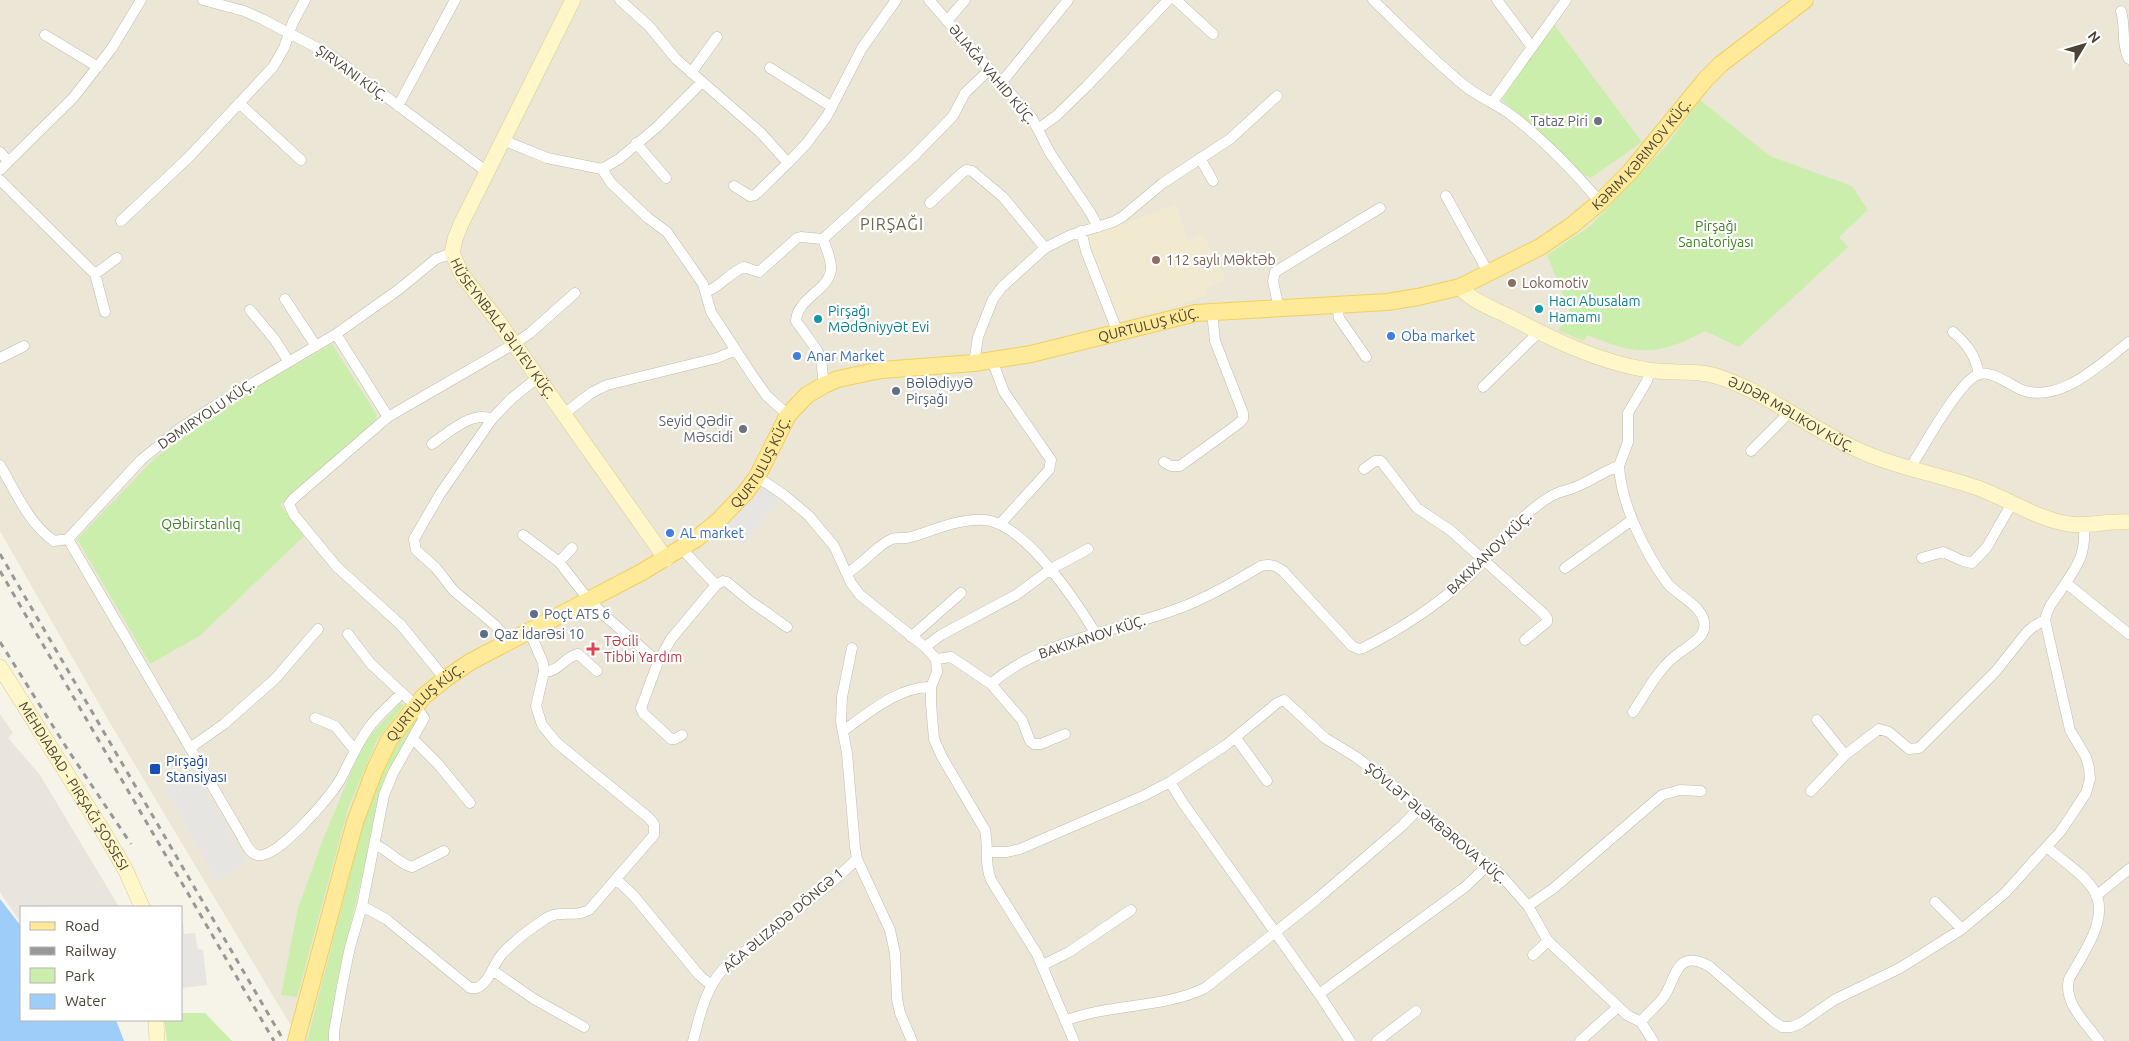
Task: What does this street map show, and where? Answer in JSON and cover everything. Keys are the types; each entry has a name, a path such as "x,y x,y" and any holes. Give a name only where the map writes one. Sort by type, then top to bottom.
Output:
{"main road":[{"name":"KƏRIM KƏRIMOV KÜÇ.","path":"1460,287 1489,274 1556,237 1600,202 1649,151 1691,96 1721,64 1805,0"},
{"name":"QURTULUŞ KÜÇ.","path":"296,1041 343,861 364,796 389,740 415,705 445,678 528,630 666,559 710,528 732,508 757,477 788,415 807,395 824,385 848,377 881,370 974,363 1040,353 1184,316 1212,312 1279,309 1418,298 1460,287"}],"street":[{"path":"0,170 73,98 98,68 141,0"},
{"name":"ŞIRVANI KÜÇ.","path":"203,0 244,11 290,33 345,65 487,172"},
{"path":"121,221 189,157 272,67 284,48 305,0"},
{"path":"398,106 454,0"},
{"name":"HÜSEYNBALA ƏLIYEV KÜÇ.","path":"573,0 487,172 455,239 452,253 462,275 514,344 666,559"},
{"path":"620,0 649,26 691,74 761,133 788,163"},
{"name":"ƏLIAĞA VAHID KÜÇ.","path":"929,0 1026,110 1050,153 1098,227"},
{"path":"947,21 965,0"},
{"path":"1002,82 1068,0"},
{"path":"1038,129 1056,116 1087,86 1168,0"},
{"path":"1176,0 1213,34"},
{"path":"1373,0 1446,70 1466,86 1517,120 1552,150 1569,166 1600,202"},
{"path":"1497,0 1532,47"},
{"path":"1492,103 1566,0"},
{"path":"734,186 750,196 755,195 807,143 832,107 862,48 894,1"},
{"path":"2121,11 2124,22 2125,52 2129,59"},
{"path":"45,35 98,68"},
{"path":"691,74 717,37"},
{"path":"770,68 832,107"},
{"path":"706,292 722,284 735,270 744,266 759,272 797,238 823,239 914,156 953,116 965,93 990,69"},
{"path":"503,140 547,158 602,169 619,159 657,127 701,83"},
{"path":"974,363 978,338 993,299 1002,287 1045,248 1081,231 1113,222 1128,213 1163,184 1230,139 1277,96"},
{"path":"239,103 301,160"},
{"path":"636,143 666,178"},
{"path":"0,152 8,161"},
{"path":"1200,158 1213,181"},
{"path":"602,169 611,183 648,218 667,232 697,273 706,292 711,312 736,350 764,392 788,415"},
{"path":"930,203 962,172 966,170 972,171 1003,197 1045,248"},
{"path":"0,180 94,274 100,287 104,312"},
{"path":"1446,196 1489,274"},
{"path":"1279,309 1273,281 1275,272 1380,208"},
{"path":"1081,231 1086,251 1118,333"},
{"path":"823,239 831,264 830,276 797,312 796,321 821,358 824,385"},
{"name":"DƏMIRYOLU KÜÇ.","path":"68,539 141,460 157,446 221,402 336,334 398,290 429,264 452,253"},
{"path":"94,274 117,258"},
{"name":"ƏJDƏR MƏLIKOV KÜÇ.","path":"1460,287 1472,298 1539,332 1605,360 1650,371 1712,375 1738,385 1788,411 1856,450 1977,488 2053,520 2084,525 2129,522"},
{"path":"445,678 401,625 338,567 294,515 289,504 293,498 388,416 514,344 530,333 575,293"},
{"path":"285,299 316,346"},
{"path":"1337,305 1339,318 1366,357"},
{"path":"250,310 275,340 289,362"},
{"path":"1164,462 1171,466 1180,466 1243,419 1243,413 1215,341 1212,312"},
{"path":"1483,387 1539,332"},
{"path":"1953,332 1968,345 1976,360 1979,374"},
{"path":"336,334 388,416"},
{"path":"1910,468 1955,396 1967,381 1979,374 1989,375 2024,390 2039,393 2053,390 2083,377 2129,342"},
{"path":"0,358 24,346"},
{"path":"564,414 591,393 606,385 717,358 736,350"},
{"path":"992,360 1004,392 1051,460 1049,470 1001,524"},
{"path":"1633,712 1662,670 1673,658 1701,636 1704,630 1704,622 1696,607 1680,596 1669,584 1643,542 1632,520 1625,498 1619,466 1628,442 1628,413 1647,381 1650,371"},
{"path":"509,641 495,626 454,591 436,568 414,546 414,539 440,494 492,419 537,378"},
{"path":"1751,451 1783,419 1788,411"},
{"path":"432,444 476,417 486,416 492,419"},
{"path":"1364,469 1375,461 1381,461 1417,508 1450,530 1547,618 1545,626 1525,640"},
{"path":"0,465 33,520 46,536 54,541 68,539 251,852 263,856 284,844 340,780 354,749 370,726 402,693"},
{"path":"991,684 1006,671 1021,662 1096,634 1177,609 1214,594 1262,566 1269,564 1283,571 1352,646 1363,648 1400,627 1439,601 1466,579 1520,521 1538,506 1554,495 1579,486 1608,469 1619,466"},
{"path":"757,477 784,495 809,516 834,546 860,595 925,647 936,659 937,672 931,687 934,739 942,757 980,820 988,840 988,872 991,880 1030,940 1043,965 1074,1041"},
{"path":"1922,558 1943,552 1972,563 1987,547 2012,503"},
{"path":"847,573 892,539 912,537 932,529 973,520 1001,524 1051,569 1096,634"},
{"path":"1565,568 1632,520"},
{"path":"1653,1041 1642,1025 1666,994 1675,971 1681,965 1691,961 1700,961 1709,966 1773,1021 1782,1027 1791,1027 1801,1023 1834,1000 1908,964 1962,929 1993,905 2047,847 2086,793 2090,779 2086,757 2070,730 2045,620 2048,609 2066,583 2084,550 2084,525"},
{"path":"523,535 559,562 588,599 658,662"},
{"path":"559,562 572,548"},
{"path":"682,549 716,585"},
{"path":"925,647 941,635 1016,595 1051,569 1088,549"},
{"path":"682,735 675,740 670,739 643,713 641,708 658,662 671,640 716,585 723,581 727,582 786,627"},
{"path":"2066,583 2129,634"},
{"path":"911,637 961,593"},
{"path":"1811,791 1845,755 1879,729 1890,732 1909,749 1919,748 1996,671 2027,632 2045,620"},
{"path":"190,748 224,724 275,679 318,629"},
{"path":"362,906 386,919 470,988 478,988 482,986 507,949 546,918 558,914 583,914 589,910 654,835 654,824 548,734 542,725 536,706 544,672 544,663 528,630"},
{"path":"334,1041 345,970 362,906 384,796 393,773 424,718 415,705 371,664 348,634"},
{"path":"852,648 842,697 841,722 847,753 852,832 857,859 890,930 895,953 897,999 900,1013 912,1041"},
{"path":"544,672 557,669 574,655 578,654 597,671"},
{"path":"936,659 951,657 991,684 1022,720 1030,741 1034,744 1040,744 1065,734"},
{"path":"0,667 106,836 126,871 142,906"},
{"path":"843,731 900,695 920,687 931,687"},
{"name":"ŞÖVLƏT ƏLƏKBƏROVA KÜÇ.","path":"987,852 1007,852 1020,849 1143,796 1199,765 1236,738 1277,703 1284,700 1325,738 1356,757 1511,885 1528,906 1548,941 1618,1007 1642,1025"},
{"path":"315,718 335,726 354,749"},
{"path":"1816,720 1845,755"},
{"path":"1236,738 1266,781"},
{"path":"413,739 438,764 470,803"},
{"path":"1170,782 1183,803 1320,994 1350,1041"},
{"path":"1528,906 1554,888 1662,795 1680,790 1701,791"},
{"path":"1065,1021 1092,1012 1189,996 1210,984 1364,859 1419,808"},
{"path":"375,845 385,848 406,866 412,867 444,851"},
{"path":"2047,847 2087,881 2096,896 2098,909 2097,924 2069,978 2067,987 2068,995 2073,1005 2099,1041"},
{"name":"AĞA ƏLIZADƏ DÖNGƏ 1","path":"693,1041 710,985 730,961 831,883 857,859"},
{"path":"1320,994 1465,887 1488,866"},
{"path":"2096,896 2128,871"},
{"path":"616,879 634,896 699,975 710,985"},
{"path":"1935,902 1962,929"},
{"path":"1043,965 1069,952 1131,910"},
{"path":"1533,955 1548,941"},
{"path":"492,970 534,999 584,1027"},
{"path":"1580,1041 1618,1007"},
{"path":"1377,1041 1416,1011"},
{"path":"156,1021 158,1041"}],"shaded area":[{"path":"0,0 2129,0 2129,1041 300,1041 110,723 0,531"},
{"name":"112 saylı Məktəb","path":"1176,204 1188,240 1203,234 1226,280 1206,288 1208,295 1119,322 1087,237"},
{"path":"757,477 784,495 744,543 718,521"},
{"path":"0,714 13,733 8,738 40,775 118,906 20,906 20,922 0,892"},
{"path":"195,770 246,863 217,881 165,788"},
{"path":"182,923 184,934 195,933 198,949 203,950 207,985 182,988"}],"green space":[{"path":"1553,23 1642,142 1591,178 1584,175 1502,100"},
{"name":"Pirşağı Sanatoriyası","path":"1700,100 1770,156 1852,186 1868,210 1839,237 1848,247 1739,347 1705,331 1661,349 1634,350 1588,335 1583,341 1558,330 1571,314 1547,255 1589,227 1666,146"},
{"name":"Qəbirstanlıq","path":"332,344 377,415 375,423 280,505 305,535 201,635 150,664 77,539 156,457 239,397"},
{"path":"400,703 404,705 377,740 348,809 297,997 281,995 298,908 322,842 359,753 372,733"},
{"path":"416,716 420,720 370,842 343,957 329,1041 307,1041 365,816 381,775 393,751"},
{"path":"182,1013 205,1013 232,1041 167,1041 164,1021 182,1021"}],"water":[{"path":"0,899 20,925 20,1021 116,1021 124,1041 0,1041"}],"railway":[{"path":"0,554 284,1041"},
{"path":"0,571 274,1041"},
{"path":"0,642 68,750 131,844"}],"place":[{"name":"Tataz Piri","path":"1598,121"},
{"name":"112 saylı Məktəb","path":"1156,260"},
{"name":"Lokomotiv","path":"1512,283"},
{"name":"Hacı Abusalam Hamamı","path":"1539,309"},
{"name":"Pirşağı Mədəniyyət Evi","path":"818,319"},
{"name":"Oba market","path":"1391,336"},
{"name":"Anar Market","path":"797,356"},
{"name":"Bələdiyyə Pirşağı","path":"896,391"},
{"name":"Seyid Qədir Məscidi","path":"743,429"},
{"name":"AL market","path":"670,533"},
{"name":"Poçt ATS 6","path":"534,614"},
{"name":"Qaz İdarəsi 10","path":"484,634"},
{"name":"Təcili Tibbi Yardım","path":"593,649"},
{"name":"Pirşağı Stansiyası","path":"155,769"}],"district":[{"name":"PIRŞAĞI","path":"892,224"}]}
